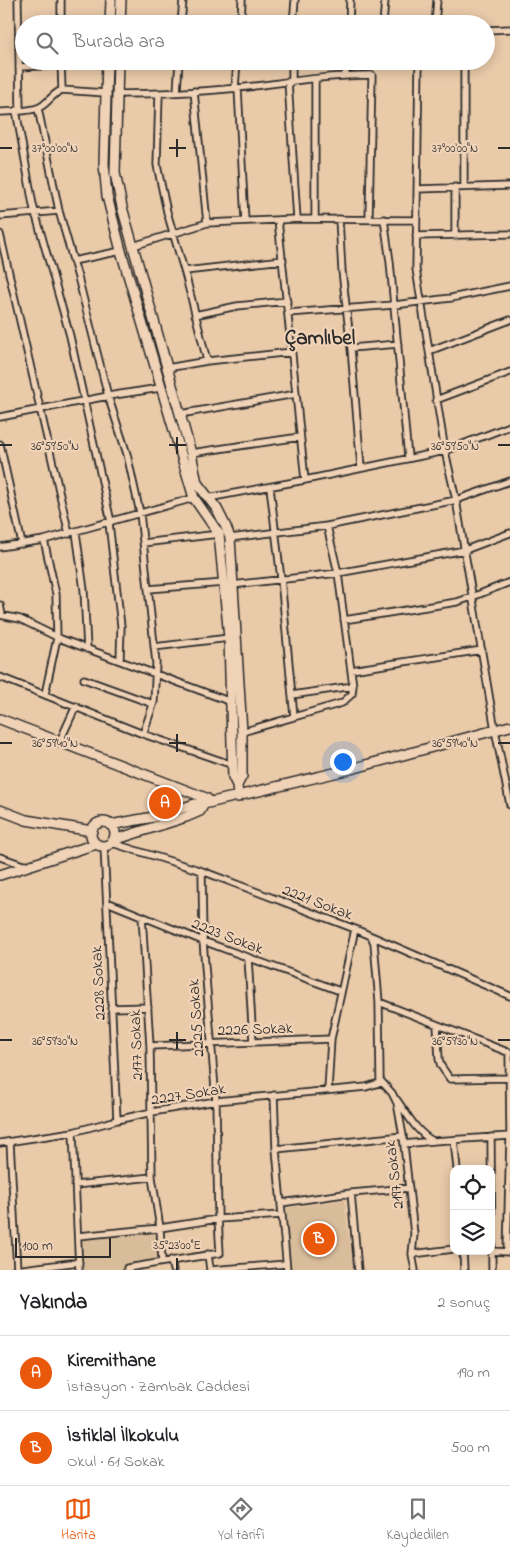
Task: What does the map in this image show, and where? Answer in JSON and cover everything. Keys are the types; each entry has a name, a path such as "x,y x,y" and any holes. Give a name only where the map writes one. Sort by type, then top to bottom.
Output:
{"main road":[{"path":"110,15 111,0"},
{"path":"120,15 121,0"},
{"path":"106,70 104,164 107,196 160,388 194,498 219,534 228,584 242,732 242,776 237,785"},
{"path":"117,70 115,173 122,207 191,453 197,483 217,509 230,538 228,584 233,777 237,785 238,796"},
{"path":"0,719 206,798 207,803"},
{"path":"110,825 159,816 195,804 207,803 351,769 510,726"},
{"path":"0,875 186,817 200,811 207,803"},
{"path":"0,810 26,820 92,831"},
{"path":"100,823 107,823 115,831 107,843 92,838 92,831 100,823"}],"street":[{"path":"18,0 18,15"},
{"path":"61,0 61,15"},
{"path":"182,15 183,0"},
{"path":"241,15 242,0"},
{"path":"294,15 295,0"},
{"path":"349,15 350,0"},
{"path":"384,15 385,0"},
{"path":"435,15 436,0"},
{"path":"495,30 510,29"},
{"path":"19,70 18,110 36,214 70,336 110,522 121,626 120,660"},
{"path":"61,70 62,90"},
{"path":"178,92 179,70"},
{"path":"237,70 236,88 245,221"},
{"path":"291,70 290,82 298,219"},
{"path":"345,70 345,76"},
{"path":"419,70 416,269 436,400 456,500 495,730 510,805"},
{"path":"464,70 464,187"},
{"path":"116,94 159,94 372,75 369,219"},
{"path":"315,79 315,219"},
{"path":"0,112 38,108 55,92 62,90 105,92"},
{"path":"194,91 208,223"},
{"path":"159,94 157,165 207,361"},
{"path":"38,108 59,211 108,396 127,454 140,513 156,673 153,704 143,734"},
{"path":"417,189 510,186"},
{"path":"455,187 455,236"},
{"path":"0,216 59,211"},
{"path":"133,246 173,232 208,223 298,219 416,220"},
{"path":"339,219 342,271 351,348 361,468"},
{"path":"278,220 305,480"},
{"path":"384,220 408,458"},
{"path":"0,234 84,590 87,649"},
{"path":"416,236 510,234"},
{"path":"73,261 121,251"},
{"path":"185,271 283,260"},
{"path":"288,313 422,302 510,286"},
{"path":"195,315 237,306 287,301"},
{"path":"430,351 510,320"},
{"path":"351,348 398,344"},
{"path":"167,368 207,361 292,352"},
{"path":"436,400 510,372"},
{"path":"0,417 41,408 160,388"},
{"path":"180,414 296,394"},
{"path":"208,498 445,451 510,426"},
{"path":"191,453 300,437"},
{"path":"0,444 22,544"},
{"path":"230,538 327,526 456,500 510,481"},
{"path":"270,487 294,717"},
{"path":"0,547 44,540 72,533 194,498"},
{"path":"242,732 342,703 352,694 353,686 338,573 327,526"},
{"path":"148,589 228,584 338,573 465,550 510,533"},
{"path":"143,543 219,534"},
{"path":"44,540 56,594 57,638 45,694"},
{"path":"344,620 424,608 472,598 510,582"},
{"path":"0,605 1,615 20,619 57,638 232,702"},
{"path":"154,646 229,638"},
{"path":"351,670 482,650"},
{"path":"0,676 143,734 233,766"},
{"path":"84,679 153,704"},
{"path":"292,695 353,686"},
{"path":"59,743 76,706"},
{"name":"2221 Sokak","path":"107,843 202,871 371,936 510,996"},
{"name":"2228 Sokak","path":"107,843 107,902 117,1120"},
{"path":"0,856 29,866"},
{"name":"2225 Sokak","path":"202,871 203,941 216,1101 220,1253 208,1254"},
{"name":"2223 Sokak","path":"107,902 203,941 340,991"},
{"name":"2177 Sokak","path":"142,916 150,1046 152,1177 160,1228 162,1262"},
{"path":"328,1090 331,1039 354,930"},
{"path":"371,936 374,943 379,1002 380,1080 382,1082"},
{"path":"248,957 253,1042"},
{"path":"379,1002 510,1052 509,1252 495,1251"},
{"path":"111,1008 148,1007"},
{"path":"437,1025 439,1059 441,1066 450,1079 510,1078"},
{"name":"2226 Sokak","path":"150,1046 331,1039"},
{"name":"2227 Sokak","path":"0,1143 73,1132 152,1112 216,1101 366,1087 382,1082"},
{"name":"2197 Sokak","path":"382,1082 392,1093 397,1103 403,1136 414,1234 412,1254 415,1270"},
{"path":"392,1093 415,1127 426,1138 433,1141"},
{"path":"127,1269 208,1254 210,1270 286,1267 276,1149 274,1095"},
{"path":"73,1132 80,1270"},
{"path":"276,1149 403,1136"},
{"path":"404,1144 510,1136"},
{"path":"491,1138 491,1210"},
{"path":"454,1140 456,1165"},
{"path":"10,1142 16,1270 79,1262"},
{"path":"75,1185 152,1177"},
{"path":"281,1203 351,1193 409,1188"},
{"path":"351,1193 358,1270"},
{"path":"78,1236 160,1228 218,1219 282,1215"},
{"path":"412,1254 450,1249"},
{"path":"463,1255 464,1270"},
{"path":"491,1255 492,1270"},
{"path":"171,1260 173,1270"}],"shaded area":[{"path":"344,1200 353,1270 291,1270 286,1208"},
{"path":"158,1233 160,1259 124,1266 124,1270 84,1270 83,1240"}],"place":[{"name":"Kiremithane","path":"165,803"},
{"name":"İstiklal İlkokulu","path":"319,1239"}],"district":[{"name":"Çamlıbel","path":"320,337"}]}
